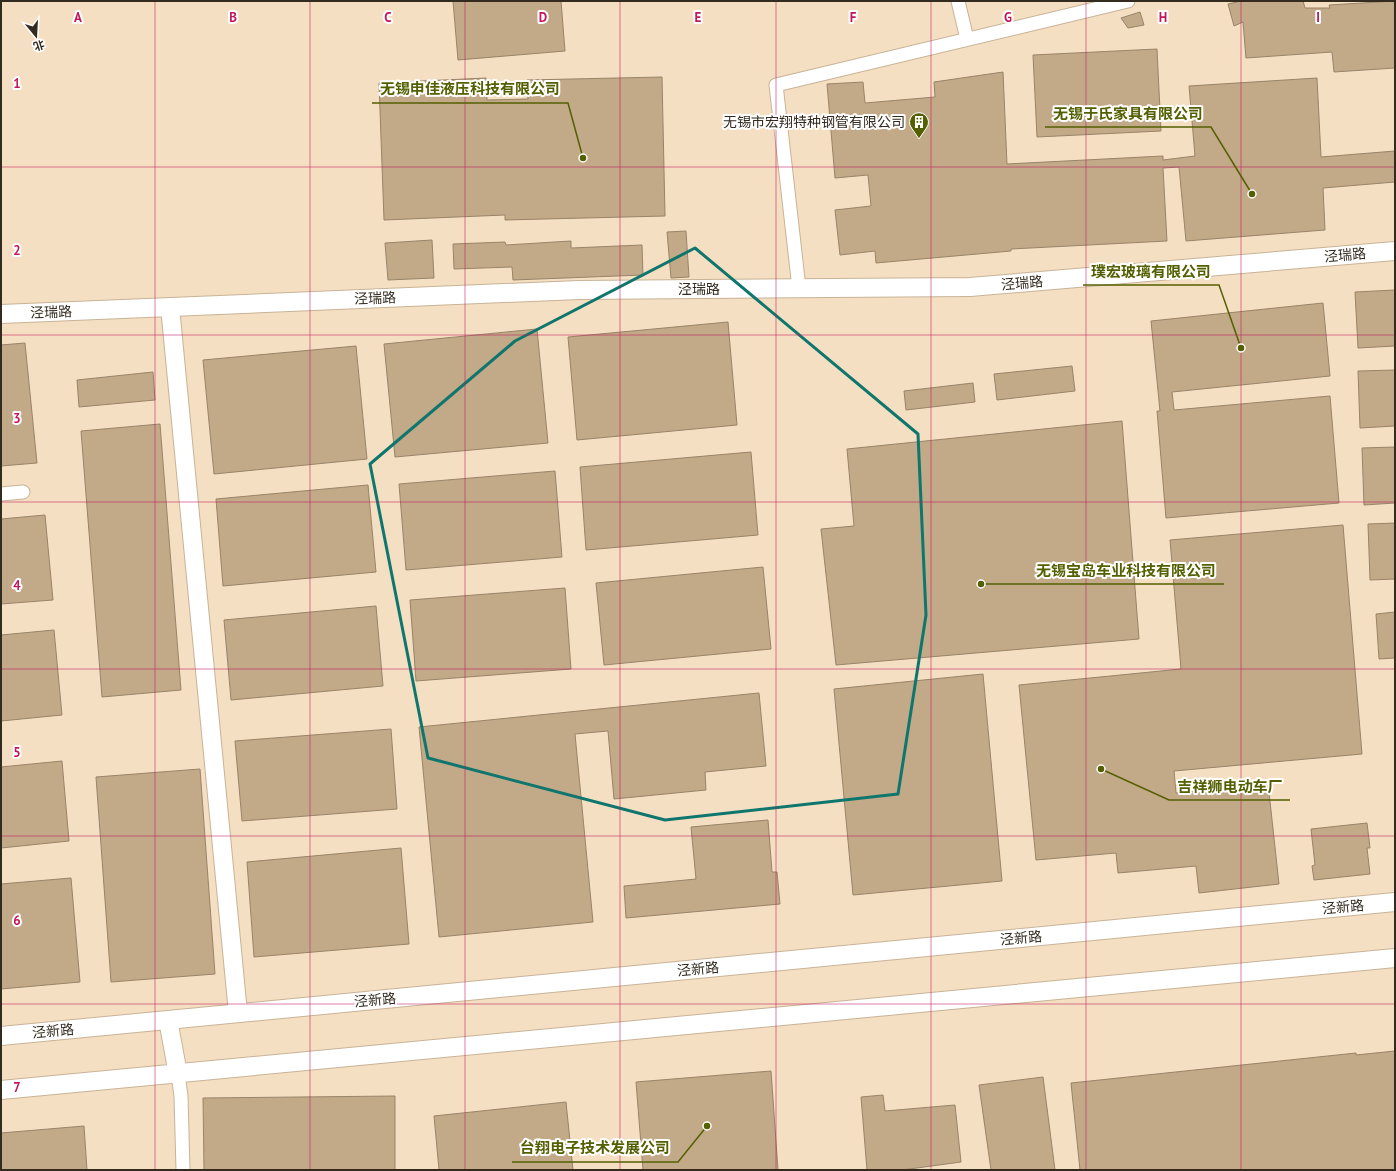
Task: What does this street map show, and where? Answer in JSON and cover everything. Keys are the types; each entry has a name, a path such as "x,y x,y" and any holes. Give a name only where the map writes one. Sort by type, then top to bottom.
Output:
{"street":[{"path":"958,1 967,39"},
{"path":"799,288 776,85 1128,1"},
{"name":"泾瑞路","path":"1,314 580,290 970,287 1395,251"},
{"path":"170,307 238,1013"},
{"path":"1,494 23,492"},
{"name":"泾新路","path":"1,1036 1395,902"},
{"path":"1,1090 1395,958"},
{"path":"168,1020 178,1074 183,1170"}],"highlighted area":[{"path":"695,248 918,434 926,615 898,794 665,820 428,758 370,464 515,341"}],"building":[{"path":"453,1 561,1 565,51 458,60"},
{"path":"1241,1 1303,1 1305,8 1330,8 1329,5 1395,1 1395,68 1334,72 1332,52 1246,58 1243,22 1234,26 1228,4"},
{"path":"1140,12 1144,25 1128,28 1121,18"},
{"path":"1157,49 1161,131 1037,137 1033,55"},
{"path":"1003,72 1007,164 1163,156 1163,160 1195,156 1189,86 1317,78 1321,157 1395,151 1395,182 1323,188 1325,230 1186,241 1179,167 1163,168 1167,241 1011,249 1011,251 876,263 875,251 840,255 835,210 871,206 868,175 835,178 827,84 863,82 865,103 935,97 934,82"},
{"path":"662,77 665,216 505,220 505,215 384,220 379,83 486,78 487,100 528,99 527,80"},
{"path":"686,231 689,277 671,278 667,232"},
{"path":"432,240 434,278 388,280 385,243"},
{"path":"571,241 571,248 642,245 643,275 513,280 512,267 454,269 453,244 505,242 506,245"},
{"path":"1395,290 1395,346 1358,348 1355,292"},
{"path":"1323,303 1330,376 1172,392 1174,410 1330,396 1339,503 1166,518 1157,411 1160,411 1151,321"},
{"path":"728,322 737,425 577,440 568,337"},
{"path":"537,329 548,443 395,457 384,344"},
{"path":"25,343 37,463 1,466 1,345"},
{"path":"356,346 367,459 214,474 203,360"},
{"path":"1072,366 1075,391 997,400 994,374"},
{"path":"1395,370 1395,426 1360,428 1358,371"},
{"path":"153,372 155,400 79,407 77,380"},
{"path":"973,383 975,402 906,410 904,391"},
{"path":"1122,421 1139,639 836,665 821,529 854,526 847,449"},
{"path":"160,424 181,690 102,697 81,431"},
{"path":"1395,447 1395,503 1364,505 1362,448"},
{"path":"751,452 758,535 586,550 580,467"},
{"path":"555,471 562,557 406,570 399,484"},
{"path":"368,485 376,572 223,586 216,499"},
{"path":"45,515 53,600 1,604 1,519"},
{"path":"1395,523 1395,579 1370,580 1368,524"},
{"path":"1343,525 1362,754 1174,771 1176,793 1268,783 1279,884 1199,893 1196,866 1118,873 1116,853 1036,860 1019,685 1181,669 1170,540"},
{"path":"763,567 771,649 604,665 596,583"},
{"path":"565,588 571,669 416,681 410,600"},
{"path":"376,606 383,686 231,700 224,620"},
{"path":"1395,612 1395,658 1379,659 1376,614"},
{"path":"54,630 62,715 1,721 1,635"},
{"path":"983,674 1002,881 853,895 834,689"},
{"path":"759,693 766,766 705,772 706,790 614,799 608,731 575,734 593,922 439,937 419,727"},
{"path":"391,729 397,809 242,821 235,741"},
{"path":"62,761 69,841 1,848 1,767"},
{"path":"200,769 215,974 111,982 96,777"},
{"path":"768,820 772,872 777,872 780,904 626,918 624,886 696,879 691,827"},
{"path":"1367,823 1370,848 1367,848 1370,874 1314,880 1312,866 1315,865 1311,829"},
{"path":"401,848 409,944 254,957 247,862"},
{"path":"71,878 80,982 1,989 1,884"},
{"path":"1395,1051 1395,1170 1080,1170 1071,1083 1356,1053 1356,1055"},
{"path":"771,1071 778,1170 643,1170 636,1082"},
{"path":"1043,1077 1055,1170 991,1170 979,1085"},
{"path":"883,1095 885,1111 955,1105 961,1162 902,1170 867,1170 861,1097"},
{"path":"395,1096 395,1170 204,1170 203,1098"},
{"path":"566,1102 573,1170 439,1170 434,1116"},
{"path":"84,1126 87,1170 1,1170 1,1133"}],"place":[{"name":"无锡市宏翔特种钢管有限公司","path":"919,139"},
{"name":"无锡申佳液压科技有限公司","path":"583,158"},
{"name":"无锡于氏家具有限公司","path":"1252,194"},
{"name":"璞宏玻璃有限公司","path":"1241,348"},
{"name":"无锡宝岛车业科技有限公司","path":"981,584"},
{"name":"吉祥狮电动车厂","path":"1101,769"},
{"name":"台翔电子技术发展公司","path":"707,1126"}]}
